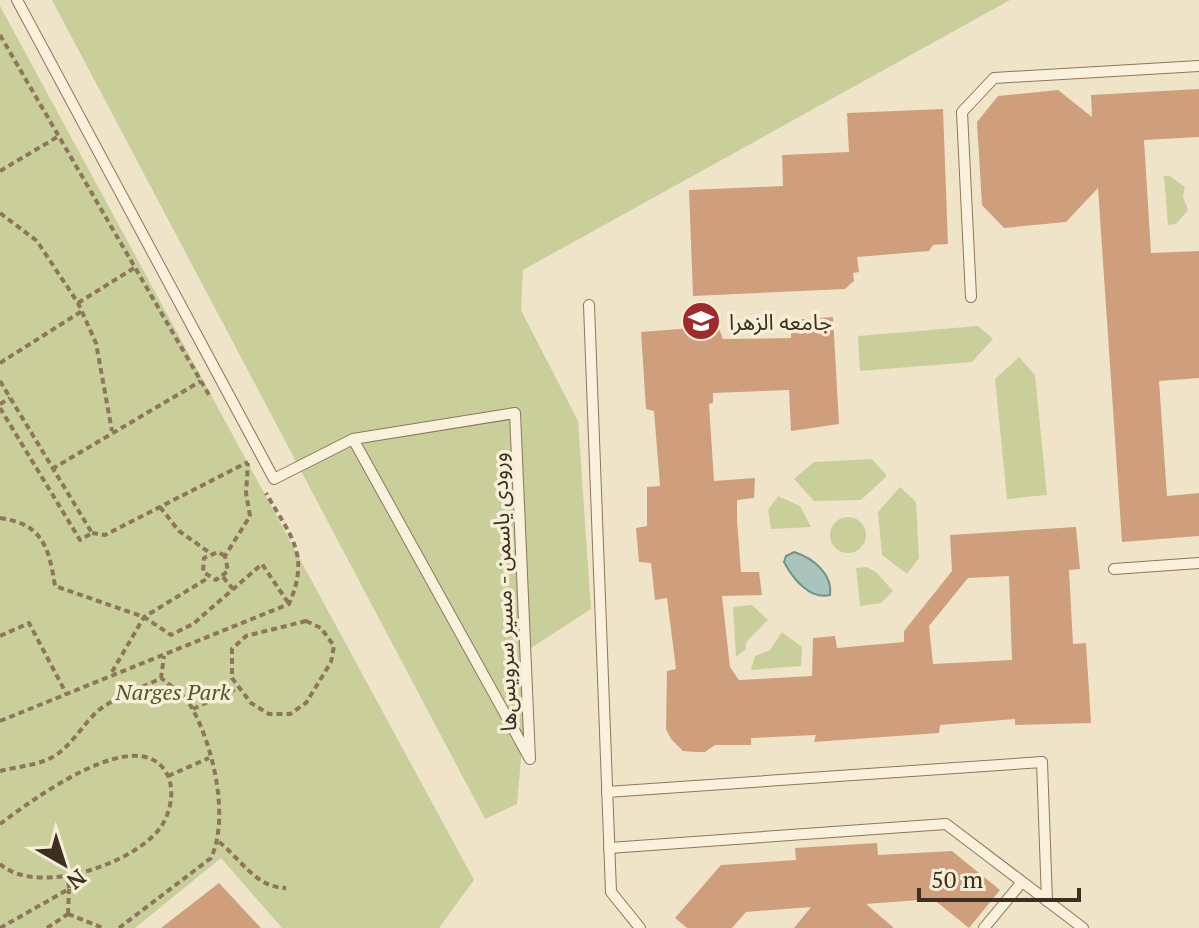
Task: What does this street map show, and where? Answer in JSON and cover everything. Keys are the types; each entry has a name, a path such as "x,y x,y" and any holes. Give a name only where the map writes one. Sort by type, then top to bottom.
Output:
{"lane":[{"path":"17,0 274,479 353,439"},
{"path":"971,297 962,112 994,78 1199,66"},
{"path":"589,305 611,892 640,928"},
{"name":"ورودی یاسمن - مسیر سرویس‌ها","path":"515,413 530,759 360,453 353,439 515,413"},
{"path":"1114,569 1199,563"},
{"path":"607,792 1042,762 1047,901"},
{"path":"609,848 946,824 1083,928"},
{"path":"984,928 1022,882"}],"path":[{"path":"0,35 217,408"},
{"path":"0,171 59,136"},
{"path":"0,213 37,241 78,303 96,343 112,431"},
{"path":"78,303 135,268"},
{"path":"0,363 82,311"},
{"path":"0,381 92,533"},
{"path":"52,469 201,381"},
{"path":"10,398 0,406 80,540 92,533 105,535 248,462"},
{"path":"240,449 255,474"},
{"path":"225,556 250,516 246,493 248,462"},
{"path":"0,721 289,604 299,579 297,547 262,486"},
{"path":"160,507 179,531 210,553 225,556 229,563 223,577"},
{"path":"0,518 33,529 49,548 55,586 144,617 171,635 193,624 262,564 289,604"},
{"path":"208,578 201,565 210,553"},
{"path":"111,674 144,617 208,578 223,577"},
{"path":"223,577 233,589"},
{"path":"306,621 321,628 334,646 334,653 306,703 290,714 269,714 251,703 232,678 232,649 246,636 306,621"},
{"path":"0,636 29,623 67,695"},
{"path":"241,626 246,636"},
{"path":"161,678 164,656"},
{"path":"119,928 211,858 219,842 222,821 217,780 193,709 185,697 161,678"},
{"path":"0,771 47,760 60,752 98,711 116,698 131,695 161,678"},
{"path":"193,709 239,687"},
{"path":"0,824 78,774 108,760 135,753 153,758 168,776 171,803 160,828 140,846 68,877 34,879 8,872 0,864"},
{"path":"168,776 209,758"},
{"path":"219,842 239,858 258,881 273,888 286,888"},
{"path":"68,877 68,914"},
{"path":"0,928 69,889"},
{"path":"47,928 68,914"},
{"path":"68,914 103,928"}],"green space":[{"path":"52,0 1010,0 523,270 521,310 578,421 591,609 531,648 517,804 485,819"},
{"name":"Narges Park","path":"0,6 474,880 439,928 282,928 221,858 135,928 0,928"},
{"path":"1164,176 1170,176 1185,187 1183,197 1188,210 1176,224 1168,225"},
{"path":"978,326 993,339 972,362 860,371 858,336"},
{"path":"1019,357 1035,375 1047,495 1007,499 995,379"},
{"path":"872,459 887,476 861,500 814,501 794,479 814,462"},
{"path":"900,487 916,502 919,558 907,574 882,555 878,512"},
{"path":"778,496 800,506 811,527 771,529 768,510"},
{"path":"848,517 860,523 866,535 860,547 848,553 836,547 830,535 836,523"},
{"path":"866,567 876,572 893,591 881,603 860,606 856,568"},
{"path":"752,605 768,620 736,657 733,607"},
{"path":"782,632 802,647 801,666 751,670 755,656 770,650"}],"water":[{"path":"794,552 820,568 828,580 830,595 816,594 797,581 784,562 786,556"}],"building":[{"path":"1199,89 1199,137 1144,140 1151,253 1199,251 1199,378 1159,381 1167,496 1199,493 1199,536 1122,542 1098,188 1066,222 1004,228 982,205 977,122 998,96 1058,90 1092,117 1091,95"},
{"path":"943,109 948,244 933,245 929,251 857,257 859,272 853,273 854,281 845,289 693,296 689,190 783,186 782,155 849,152 847,113"},
{"path":"833,317 839,424 791,431 789,390 713,393 713,403 709,404 714,481 755,478 754,498 737,500 737,520 741,572 759,572 762,595 722,596 730,667 739,680 812,676 813,638 835,636 837,648 904,642 904,631 952,571 950,535 1076,527 1080,569 1069,570 1073,644 1086,643 1091,723 1015,725 1015,719 940,725 939,733 814,742 816,735 751,738 751,745 715,745 705,752 683,751 671,739 666,729 667,671 676,669 667,598 655,600 651,563 639,562 636,528 647,526 647,487 660,486 654,411 646,409 641,332 718,326 723,339 791,338 791,320","holes":["1009,576 1012,660 933,664 929,626 968,578"]},
{"path":"877,843 878,855 952,851 1000,890 969,928 933,899 866,904 894,928 794,928 811,907 746,912 732,928 687,928 675,918 721,865 796,860 795,848"},
{"path":"219,883 261,928 161,928"}],"place":[{"name":"جامعه الزهرا","path":"701,321"}]}
